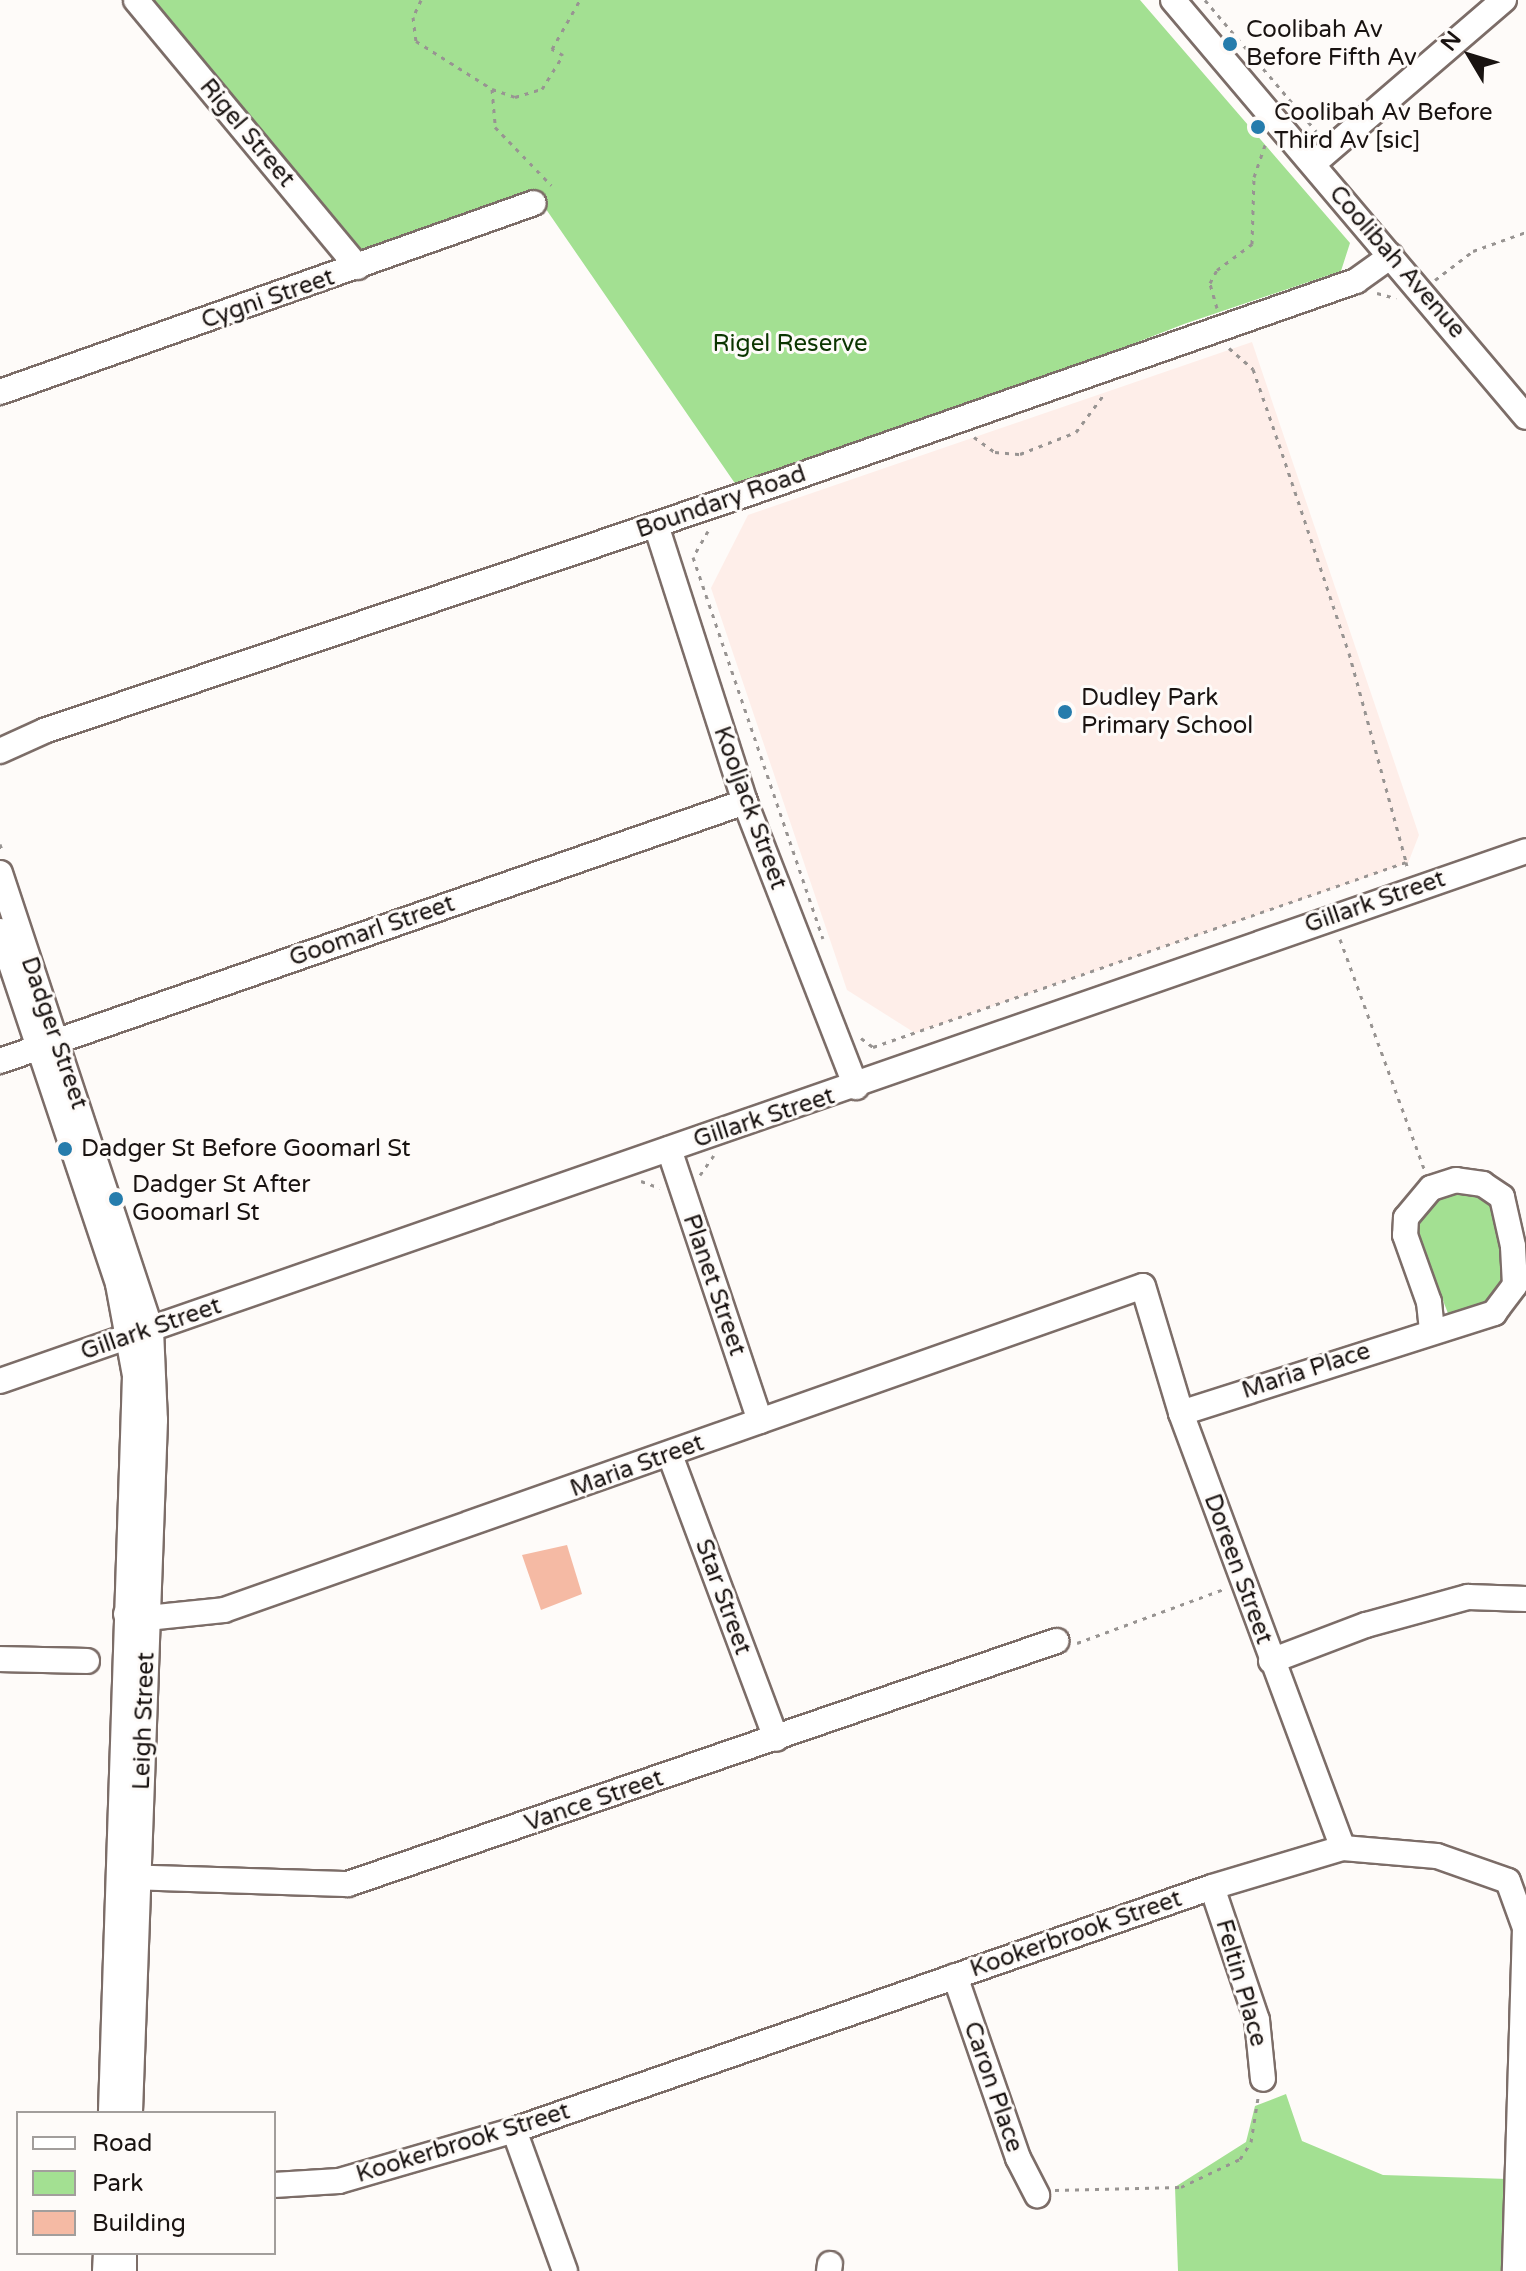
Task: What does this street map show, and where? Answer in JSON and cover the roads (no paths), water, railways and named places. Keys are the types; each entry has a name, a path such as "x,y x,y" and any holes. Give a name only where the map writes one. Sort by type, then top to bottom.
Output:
{"street":[{"name":"Rigel Street","path":"136,0 358,267"},
{"name":"Coolibah Avenue","path":"1173,0 1391,256 1427,281 1526,417"},
{"path":"1313,164 1504,0"},
{"name":"Cygni Street","path":"0,392 534,203"},
{"name":"Boundary Road","path":"0,751 44,731 1230,332 1356,281 1391,256"},
{"name":"Kooljack Street","path":"656,525 745,802 856,1087"},
{"name":"Boundary Road","path":"0,737 44,731"},
{"name":"Goomarl Street","path":"0,1061 745,802"},
{"name":"Gillark Street","path":"0,1381 856,1087 1332,916 1526,851"},
{"name":"Dadger Street","path":"0,873 49,1044 141,1333"},
{"name":"Dadger Street","path":"0,931 49,1044"},
{"name":"Planet Street","path":"669,1149 760,1421"},
{"name":"Maria Place","path":"1181,1413 1494,1313 1510,1297 1515,1273 1502,1197 1470,1181 1431,1188 1410,1208 1404,1227 1429,1302 1432,1332"},
{"name":"Maria Street","path":"137,1616 224,1610 1143,1286"},
{"name":"Doreen Street","path":"1143,1286 1181,1413 1343,1848"},
{"name":"Leigh Street","path":"111,2111 128,1878 137,1616 155,1420 141,1333"},
{"name":"Star Street","path":"670,1455 776,1739"},
{"path":"1271,1661 1366,1625 1468,1597 1526,1599"},
{"name":"Vance Street","path":"128,1878 348,1884 1056,1641"},
{"path":"0,1659 87,1661"},
{"name":"Kookerbrook Street","path":"276,2185 339,2181 514,2130 1212,1887 1343,1848 1437,1856 1508,1881 1525,1928 1515,2271"},
{"name":"Leigh Street","path":"128,1878 130,2111"},
{"name":"Feltin Place","path":"1212,1887 1257,2020 1263,2079"},
{"name":"Caron Place","path":"955,1976 1018,2158 1037,2195"},
{"path":"514,2130 565,2271"}],"place":[{"name":"Coolibah Av Before Fifth Av","path":"1230,44"},
{"name":"Coolibah Av Before Third Av [sic]","path":"1258,127"},
{"name":"Dudley Park Primary School","path":"1065,712"},
{"name":"Dadger St Before Goomarl St","path":"65,1149"},
{"name":"Dadger St After Goomarl St","path":"116,1199"}],"park label":[{"name":"Rigel Reserve","path":"790,344"}]}
